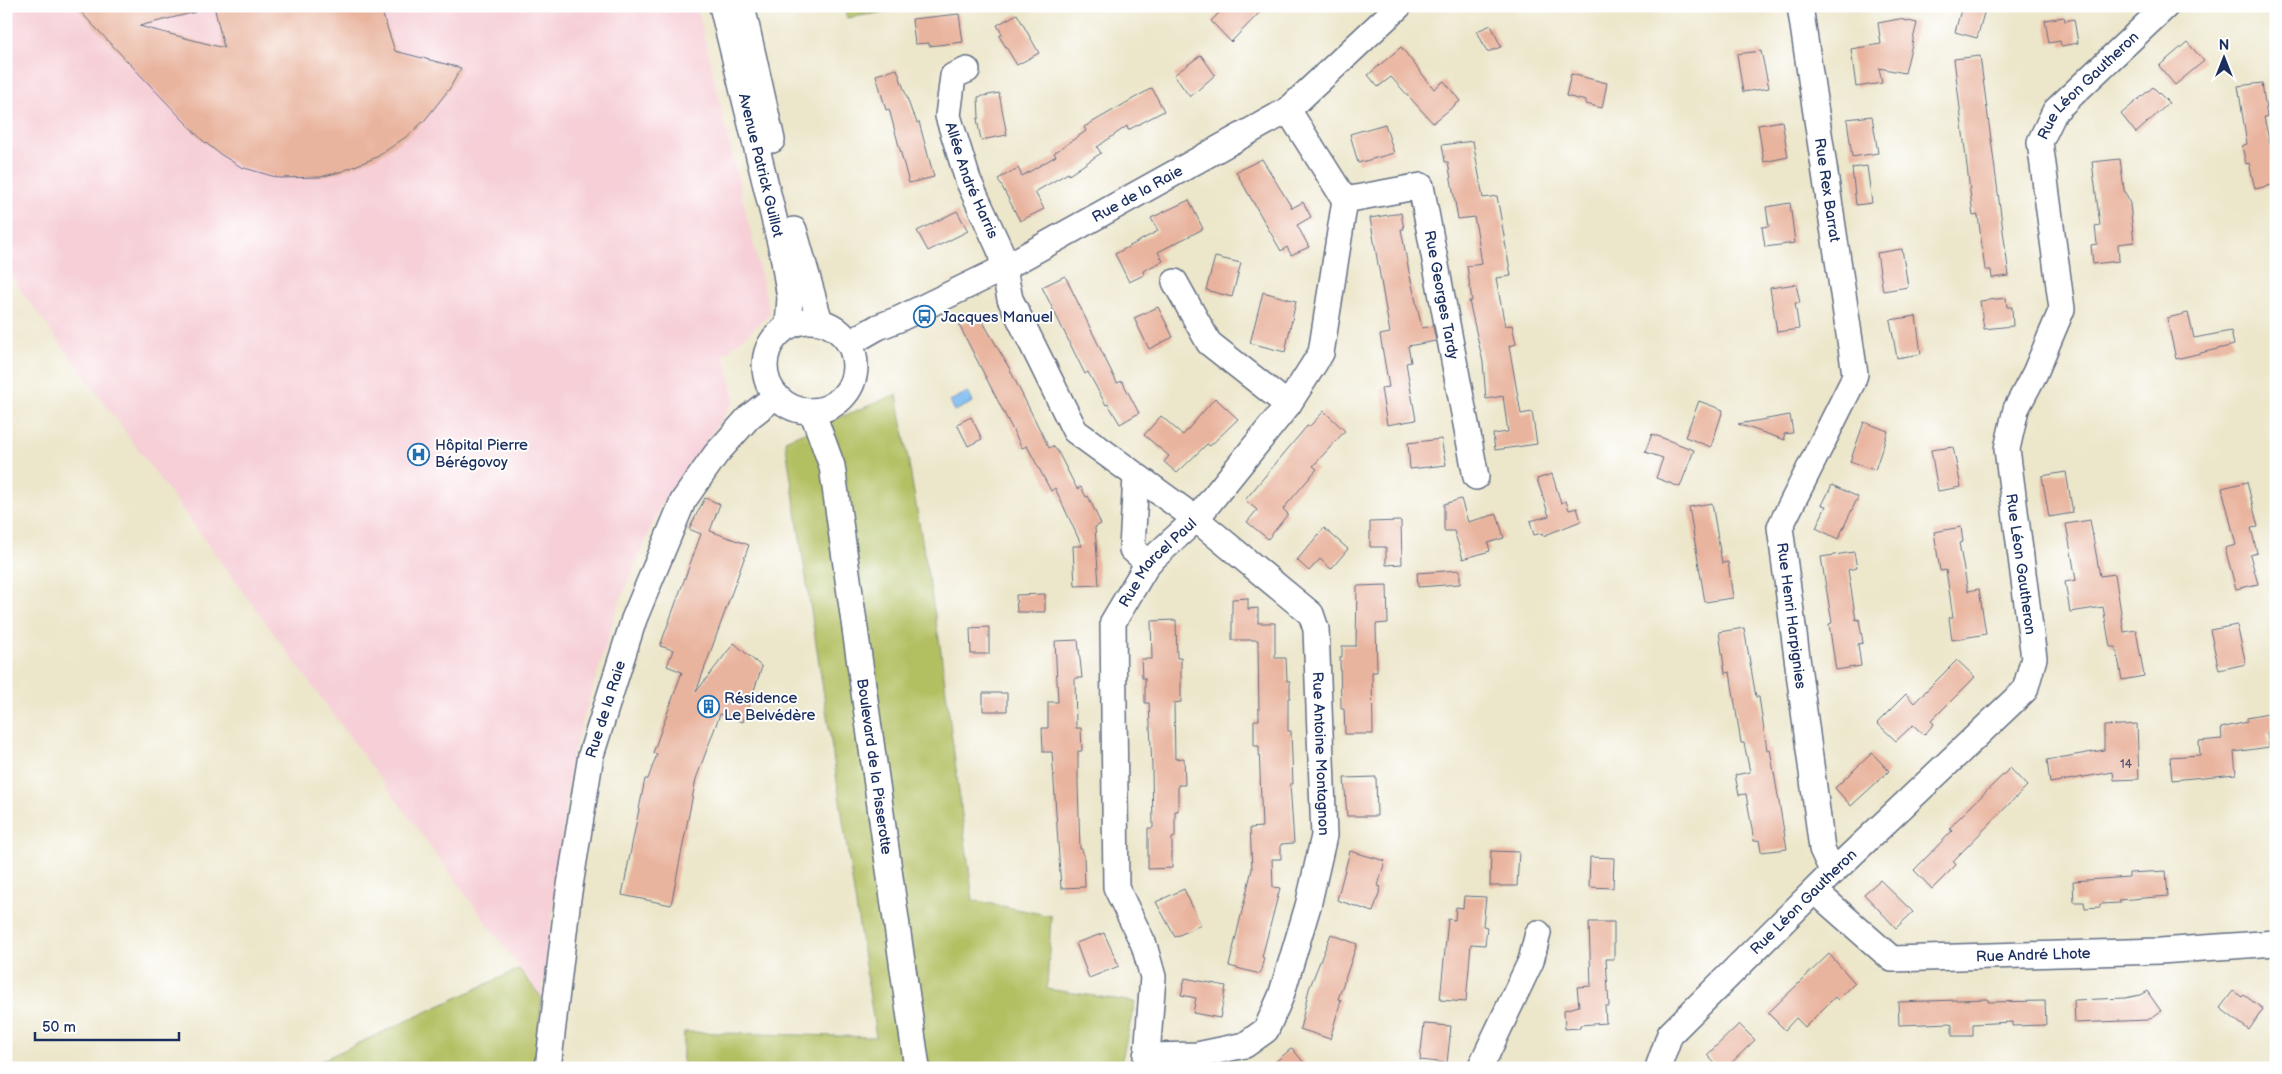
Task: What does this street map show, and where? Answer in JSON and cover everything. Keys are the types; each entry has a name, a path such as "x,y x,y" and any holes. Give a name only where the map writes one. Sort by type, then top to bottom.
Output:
{"street":[{"name":"Avenue Patrick Guillot","path":"722,6 784,255 790,298 788,326"},
{"name":"Avenue Patrick Guillot","path":"742,6 790,218 820,322"},
{"name":"Rue de la Raie","path":"850,343 878,327 899,319 1002,268 1288,110 1398,6"},
{"name":"Rue Rex Barrat","path":"1800,6 1855,374"},
{"name":"Rue Léon Gautheron","path":"1658,1068 1670,1034 1833,872 2025,690 2034,658 2007,449 2016,409 2035,373 2062,309 2040,142 2055,111 2166,6"},
{"name":"Allée André Harris","path":"967,70 953,76 948,116 968,180 1000,250 1002,268"},
{"path":"1288,110 1345,200"},
{"name":"Rue Georges Tardy","path":"1345,200 1421,186 1476,477"},
{"name":"Rue Marcel Paul","path":"1146,1062 1153,977 1144,945 1116,887 1112,622 1148,563 1196,519 1288,406 1321,353 1345,200"},
{"name":"Rue Antoine Montagnon","path":"1002,268 1010,300 1075,431 1196,519 1311,614 1316,629 1324,836 1321,854 1281,996 1266,1030 1245,1045 1197,1055 1146,1062"},
{"path":"1175,282 1209,343 1288,406"},
{"path":"804,321 820,322 837,329 850,343 855,359 854,376 848,392 824,408 792,408 776,396 766,376 766,354 774,338 788,326 804,321"},
{"name":"Rue Henri Harpignies","path":"1833,872 1822,849 1780,527 1852,384 1855,374"},
{"name":"Rue de la Raie","path":"548,1068 568,898 591,755 634,619 683,501 716,454 749,417 776,396"},
{"name":"Boulevard de la Pisserotte","path":"824,408 917,1068"},
{"path":"1136,476 1132,549 1148,563"},
{"name":"Rue André Lhote","path":"1815,891 1892,959 2160,951 2276,943"},
{"path":"1480,1068 1531,961 1538,933"}],"shaded area":[{"name":"Hôpital Pierre Bérégovoy","path":"6,6 697,6 770,314 724,355 735,400 660,507 619,602 571,759 542,998 6,270"}],"green space":[{"path":"844,6 919,6 847,18"},
{"path":"897,394 940,645 973,900 1051,916 1047,989 1135,1002 1120,1068 1001,1063 1001,1068 682,1068 684,1032 876,1037 785,440"},
{"path":"519,969 542,998 535,1068 305,1068"}],"water":[{"path":"968,392 973,402 955,411 950,401"}],"building":[{"path":"75,6 195,6 196,12 139,26 224,48 214,6 380,6 395,51 461,68 450,88 425,120 410,134 377,157 340,172 320,177 279,178 241,167 202,140"},
{"path":"1226,6 1266,6 1231,42 1211,21"},
{"path":"1962,6 1986,6 1977,38 1955,32"},
{"path":"959,14 963,42 929,46 929,43 915,44 912,19"},
{"path":"1017,14 1039,53 1017,65 999,36 1002,34 997,25"},
{"path":"2064,17 2065,21 2074,19 2078,43 2061,46 2060,41 2049,43 2045,20"},
{"path":"1899,19 1917,23 1905,73 1879,68 1882,83 1856,87 1851,49 1881,44 1878,23"},
{"path":"1491,25 1501,47 1487,52 1477,31"},
{"path":"2187,42 2204,61 2175,85 2159,66"},
{"path":"1401,47 1434,89 1444,81 1460,101 1433,123 1391,77 1378,87 1368,75"},
{"path":"1761,51 1769,88 1743,92 1737,54"},
{"path":"1201,55 1215,75 1190,97 1174,75"},
{"path":"1980,56 2009,276 1992,278 1991,270 1985,270 1978,215 1973,216 1954,59"},
{"path":"897,69 913,115 917,123 919,122 934,177 909,183 889,109 886,110 876,75"},
{"path":"1571,74 1607,83 1602,108 1586,104 1586,101 1566,96"},
{"path":"2262,83 2267,117 2264,117 2276,172 2276,184 2255,189 2249,163 2246,164 2242,146 2247,144 2238,86"},
{"path":"2153,87 2169,103 2136,133 2121,114"},
{"path":"1152,88 1164,111 1128,130 1127,126 1097,147 1101,153 1069,175 1068,173 1035,192 1044,209 1020,221 998,179 1018,168 1022,176 1056,156 1054,153 1086,131 1084,127"},
{"path":"999,93 1007,135 981,140 977,119 979,118 978,97"},
{"path":"1872,116 1878,153 1852,157 1847,119"},
{"path":"1782,121 1788,157 1764,162 1758,125"},
{"path":"1385,124 1394,153 1358,163 1350,134"},
{"path":"1473,141 1483,198 1497,196 1511,276 1496,278 1505,326 1512,325 1516,344 1509,346 1521,414 1532,412 1537,444 1495,450 1493,434 1508,432 1503,396 1486,399 1483,362 1469,301 1472,301 1467,266 1482,264 1477,231 1474,217 1458,219 1448,162 1445,162 1442,145"},
{"path":"1262,159 1292,208 1303,202 1311,217 1297,225 1309,247 1291,255 1287,247 1281,251 1236,172"},
{"path":"2120,159 2124,190 2130,204 2134,242 2118,244 2119,261 2093,264 2091,245 2097,244 2095,226 2100,225 2092,162"},
{"path":"1867,166 1872,203 1856,205 1852,168"},
{"path":"1189,200 1203,229 1158,252 1163,261 1143,271 1144,275 1129,282 1115,254 1158,231 1151,218"},
{"path":"1790,203 1795,243 1765,247 1762,227 1769,226 1766,207"},
{"path":"957,211 968,231 928,251 917,231"},
{"path":"1401,213 1404,229 1401,229 1422,328 1433,326 1436,341 1408,346 1411,362 1406,363 1416,420 1387,425 1381,388 1389,387 1380,335 1390,333 1370,218"},
{"path":"1902,249 1908,287 1883,291 1877,253"},
{"path":"1215,257 1241,263 1232,297 1206,290"},
{"path":"1065,276 1117,383 1122,381 1139,413 1120,424 1108,404 1106,405 1088,372 1085,374 1042,287"},
{"path":"1796,284 1800,303 1795,303 1799,329 1777,332 1770,288"},
{"path":"1263,292 1296,301 1285,352 1250,343"},
{"path":"2006,298 2007,307 2012,307 2013,326 1984,329 1980,301"},
{"path":"1158,307 1173,337 1149,349 1134,318"},
{"path":"2188,313 2194,338 2231,331 2234,345 2176,359 2167,318"},
{"path":"979,315 1008,366 1049,448 1053,446 1058,452 1077,489 1081,487 1086,497 1088,496 1101,524 1095,527 1099,585 1075,586 1073,546 1082,546 1055,488 1051,491 1027,446 1022,448 959,325"},
{"path":"1916,316 1921,354 1897,358 1890,320"},
{"path":"1215,398 1238,419 1210,446 1207,444 1177,473 1164,462 1169,456 1144,435 1161,416 1183,435"},
{"path":"1699,401 1723,410 1711,447 1685,437"},
{"path":"1324,411 1345,431 1313,466 1317,469 1283,509 1288,514 1268,539 1247,522 1257,510 1245,500 1307,426 1309,427"},
{"path":"1790,415 1793,433 1784,434 1785,440 1738,424"},
{"path":"971,417 982,439 968,446 957,424"},
{"path":"1864,422 1888,431 1875,470 1850,462"},
{"path":"1652,434 1694,450 1680,487 1656,478 1663,458 1645,452"},
{"path":"1441,439 1446,465 1410,469 1408,443"},
{"path":"1953,447 1961,487 1938,491 1931,450"},
{"path":"2066,472 2073,513 2049,517 2042,476"},
{"path":"1552,474 1561,503 1566,501 1569,510 1577,508 1581,521 1543,536 1542,533 1534,535 1530,521 1549,516 1537,479"},
{"path":"2247,482 2258,527 2251,528 2257,553 2250,555 2258,584 2236,589 2225,548 2236,545 2222,488"},
{"path":"1832,485 1858,497 1838,539 1816,528 1826,506 1822,505"},
{"name":"Résidence Le Belvédère","path":"705,498 720,504 710,531 749,545 696,692 734,643 762,667 743,722 720,714 696,779 671,905 622,895 645,779 648,779 657,754 653,753 682,672 667,666 673,650 660,646 701,534 689,529"},
{"path":"1461,499 1468,522 1497,514 1504,538 1488,543 1490,551 1463,559 1454,531 1444,531 1444,504"},
{"path":"1712,503 1722,563 1728,562 1733,598 1705,602 1689,507"},
{"path":"2090,520 2100,576 2115,574 2124,632 2136,630 2144,676 2122,680 2116,647 2110,647 2103,607 2070,612 2065,582 2076,580 2066,524"},
{"path":"1401,521 1402,564 1386,565 1386,547 1370,547 1370,522"},
{"path":"1961,527 1963,542 1959,543 1968,591 1979,589 1986,634 1952,640 1949,618 1953,617 1946,570 1940,571 1934,532"},
{"path":"1324,528 1348,549 1331,569 1320,559 1309,571 1297,560"},
{"path":"1854,552 1857,568 1848,570 1856,620 1859,619 1863,643 1858,644 1861,666 1836,670 1829,624 1832,623 1821,557"},
{"path":"1460,570 1460,584 1418,587 1417,573"},
{"path":"1387,585 1388,623 1376,624 1377,672 1372,672 1373,734 1345,734 1344,709 1341,709 1340,657 1342,657 1342,646 1356,646 1357,586"},
{"path":"1045,594 1045,612 1017,612 1016,595"},
{"path":"1248,598 1248,609 1258,608 1258,623 1275,623 1275,658 1286,658 1287,681 1290,681 1288,731 1291,731 1293,784 1290,784 1294,843 1281,844 1281,859 1272,859 1273,887 1280,888 1262,957 1264,958 1260,974 1229,966 1252,869 1250,828 1262,827 1259,746 1254,746 1254,720 1259,720 1258,640 1232,640 1232,599"},
{"path":"1176,620 1177,658 1181,658 1181,702 1174,703 1175,759 1184,758 1185,785 1178,785 1178,811 1175,811 1175,837 1172,838 1172,868 1148,869 1148,828 1153,828 1152,768 1149,703 1145,703 1145,678 1142,678 1141,659 1152,659 1151,621"},
{"path":"2237,625 2246,664 2219,670 2210,630"},
{"path":"989,627 989,654 971,654 970,628"},
{"path":"1744,628 1756,697 1759,697 1767,750 1770,749 1787,849 1761,852 1759,840 1754,841 1746,794 1739,795 1735,775 1750,772 1744,743 1741,743 1730,672 1725,673 1719,632"},
{"path":"1078,640 1082,678 1075,678 1076,728 1081,728 1082,751 1078,751 1078,784 1080,849 1082,849 1084,856 1085,887 1061,888 1052,752 1043,752 1042,728 1048,728 1048,702 1058,702 1055,641"},
{"path":"1957,660 1975,677 1931,721 1934,724 1924,735 1913,725 1896,741 1877,723 1906,694 1914,703"},
{"path":"983,693 1007,693 1007,711 983,711"},
{"path":"2273,713 2276,715 2276,731 2267,733 2269,747 2234,752 2236,774 2172,780 2170,757 2200,755 2199,741 2222,739 2221,728 2247,722 2247,718"},
{"path":"2137,724 2139,779 2114,780 2113,772 2050,783 2047,760 2104,750 2104,726"},
{"path":"1872,753 1889,771 1851,806 1835,788"},
{"path":"2010,768 2027,786 1953,861 1956,865 1932,889 1914,870 1952,831 1949,829 1956,821"},
{"path":"1376,777 1377,816 1347,816 1344,778"},
{"path":"1350,851 1385,861 1378,886 1381,887 1373,912 1337,900"},
{"path":"1491,851 1519,852 1517,886 1490,886"},
{"path":"1590,857 1614,858 1613,888 1589,887"},
{"path":"2166,871 2168,896 2120,900 2120,903 2100,904 2100,907 2085,908 2084,902 2074,902 2073,881 2129,877 2129,873"},
{"path":"1880,880 1913,912 1896,928 1864,894"},
{"path":"1184,889 1201,925 1175,937 1156,902"},
{"path":"1464,896 1486,897 1483,926 1487,927 1485,945 1471,944 1466,1002 1440,1000 1448,919 1455,920 1456,907 1463,908"},
{"path":"1589,922 1614,922 1614,959 1606,959 1609,1006 1605,1006 1606,1023 1580,1025 1580,1028 1565,1029 1564,1010 1579,1006 1577,987 1591,986"},
{"path":"1104,933 1119,966 1089,978 1076,943"},
{"path":"1331,934 1357,944 1338,999 1341,1000 1330,1039 1300,1029 1309,989"},
{"path":"1829,954 1855,983 1838,1000 1835,997 1805,1027 1796,1018 1785,1030 1768,1013"},
{"path":"1185,978 1226,986 1220,1018 1193,1013 1196,998 1181,995"},
{"path":"2147,991 2161,1011 2148,1020 2075,1023 2074,1000 2125,998 2140,995"},
{"path":"2233,991 2242,997 2244,995 2263,1009 2249,1030 2220,1008"},
{"path":"1988,999 1988,1002 2045,1001 2046,1025 2012,1026 2012,1022 1973,1024 1973,1036 1952,1036 1952,1025 1950,1023 1899,1025 1898,1002"},
{"path":"1424,1024 1451,1026 1447,1063 1420,1060"},
{"path":"1739,1024 1755,1040 1726,1068 1719,1068 1707,1055"},
{"path":"1292,1048 1308,1068 1268,1068"}],"place":[{"name":"Jacques Manuel","path":"925,317"},
{"name":"Hôpital Pierre Bérégovoy","path":"419,454"},
{"name":"Résidence Le Belvédère","path":"708,707"}]}
